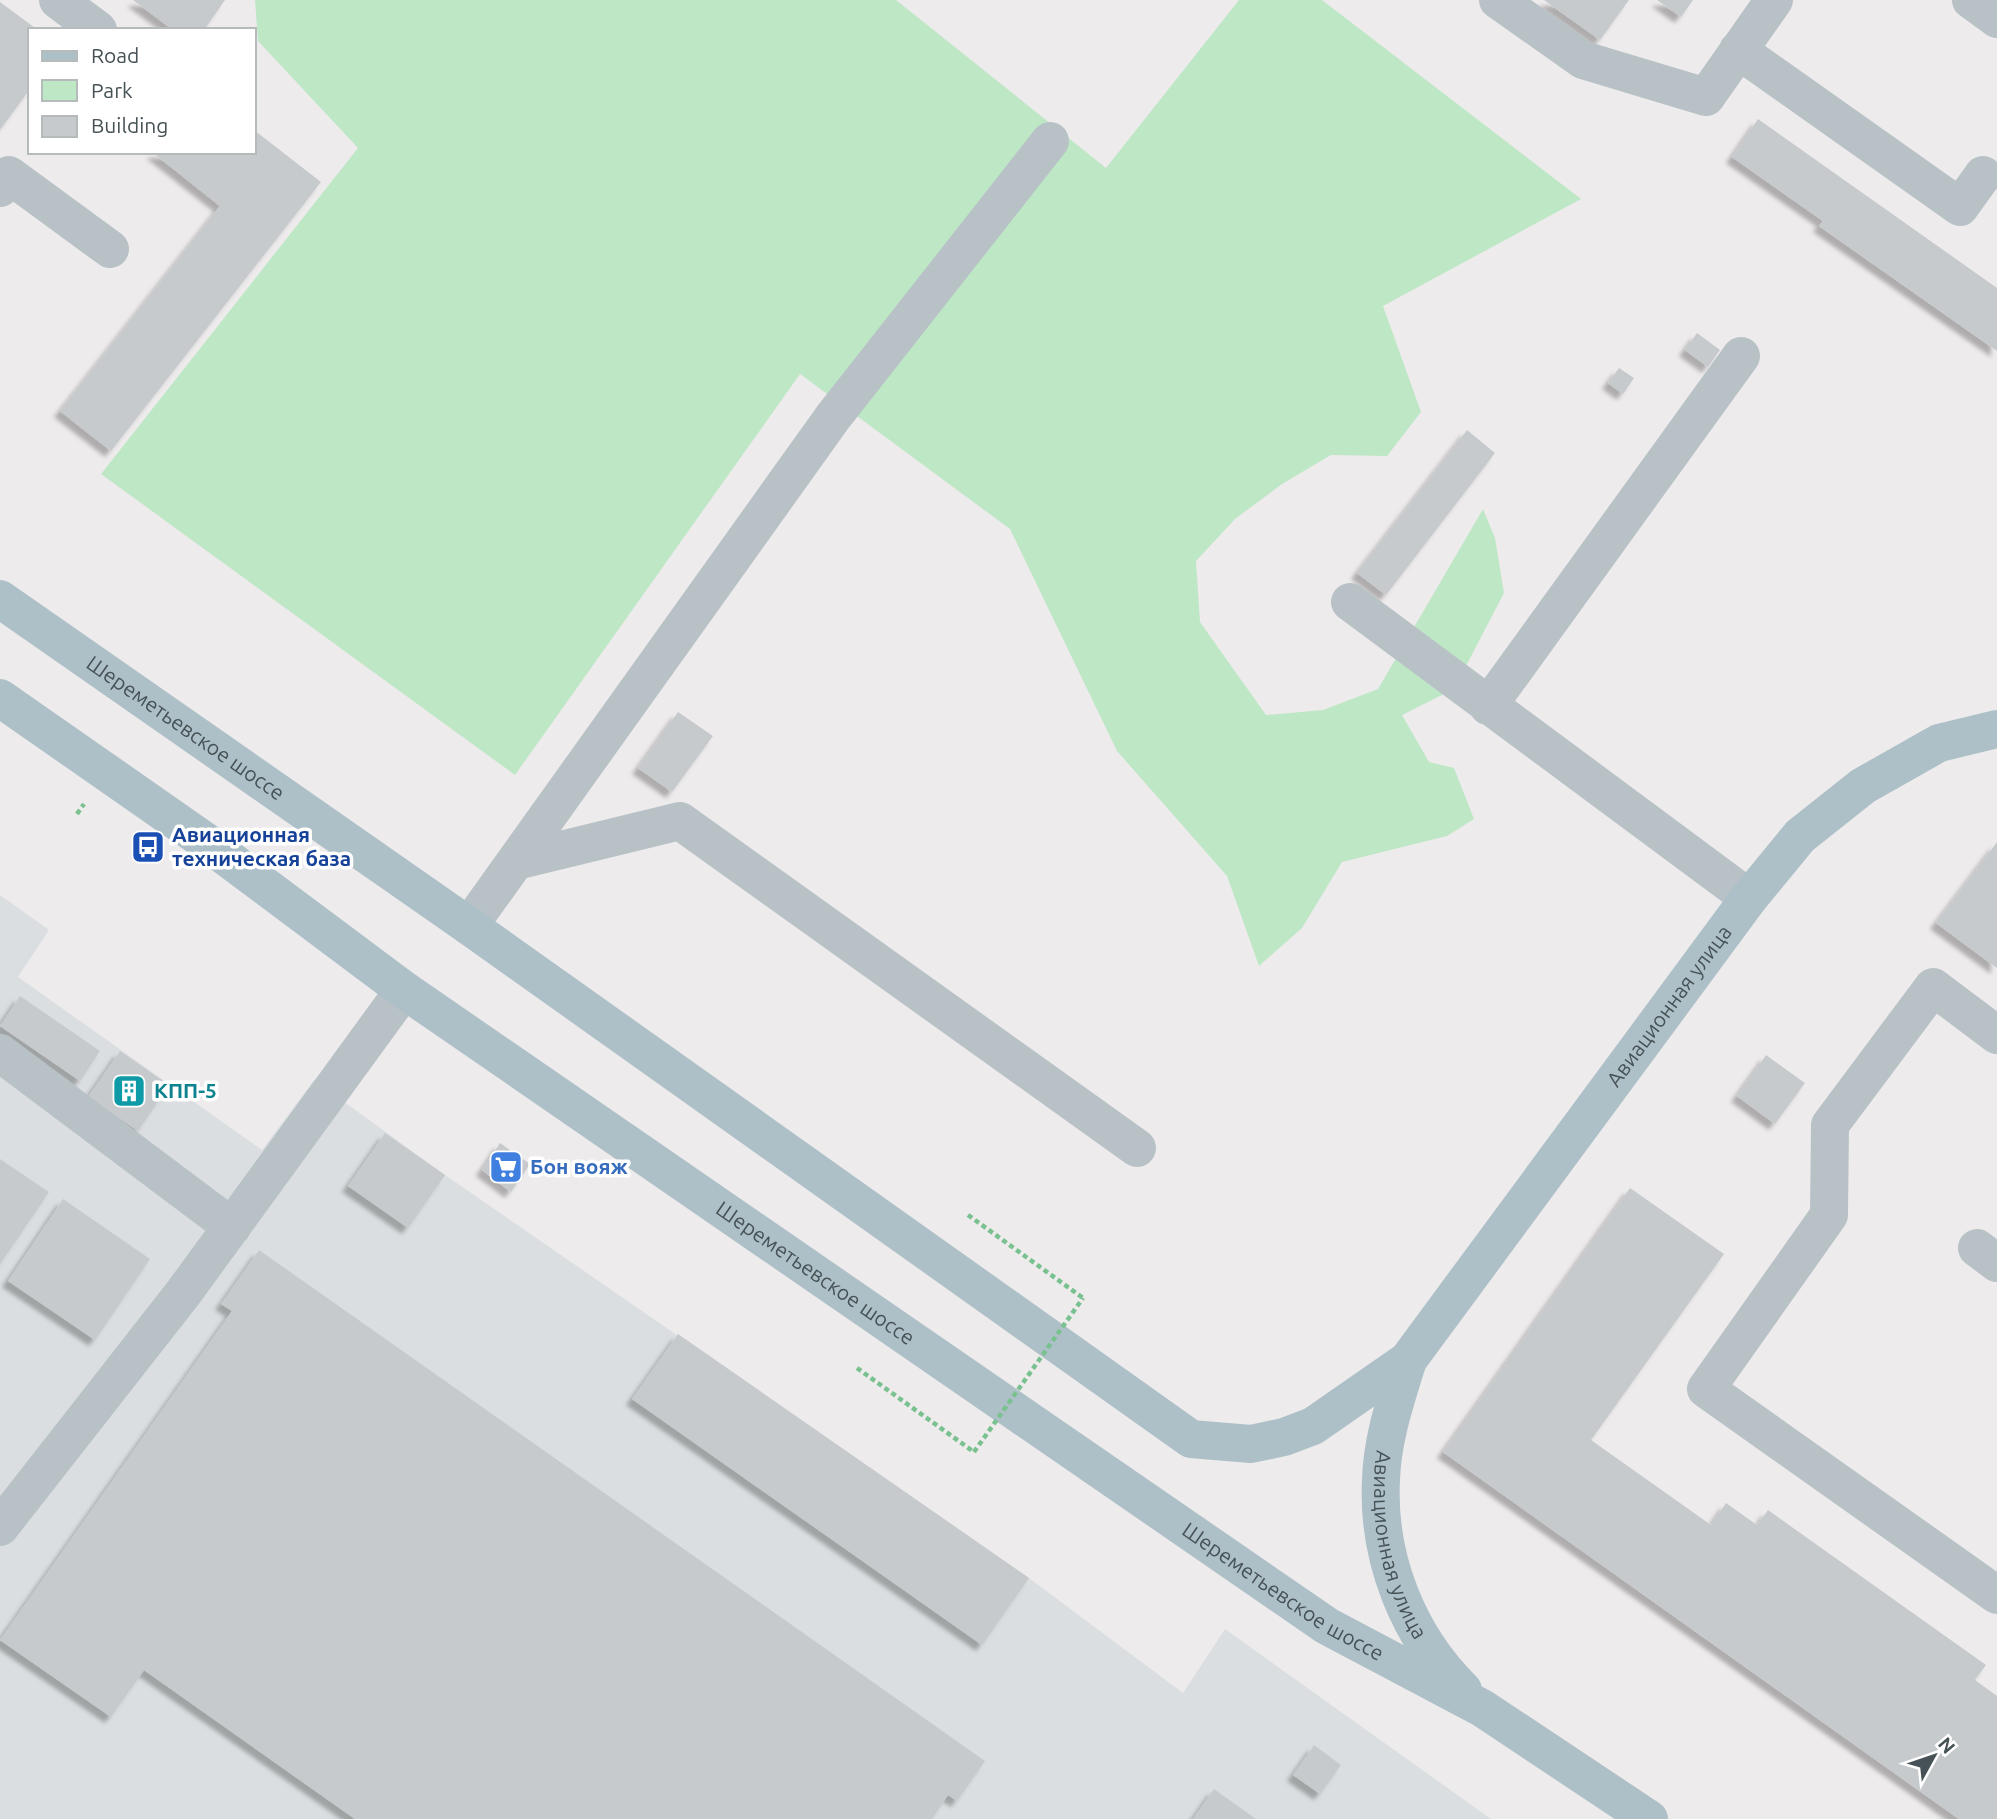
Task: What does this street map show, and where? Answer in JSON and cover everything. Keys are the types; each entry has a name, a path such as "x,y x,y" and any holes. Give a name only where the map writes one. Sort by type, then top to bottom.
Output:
{"main road":[{"name":"Шереметьевское шоссе","path":"0,600 469,926 1191,1439"},
{"name":"Шереметьевское шоссе","path":"0,698 202,839 404,989 1327,1626 1482,1708 1649,1819"},
{"name":"Авиационная улица","path":"1191,1439 1251,1444 1284,1437 1313,1426 1408,1360 1749,898 1800,836 1863,786 1939,743 1997,729"},
{"name":"Авиационная улица","path":"1408,1360 1390,1419 1381,1480 1383,1531 1395,1582 1416,1629 1445,1672 1482,1708"}],"lane":[{"path":"58,0 96,28"},
{"path":"1498,0 1583,60 1706,97 1774,0"},
{"path":"1970,0 1997,19"},
{"path":"1738,50 1960,207 1992,171"},
{"path":"469,926 833,417 1050,141"},
{"path":"0,188 9,175 110,249"},
{"path":"1488,706 1741,356"},
{"path":"1350,602 1749,898"},
{"path":"516,861 680,821 1137,1148"},
{"path":"1997,1035 1933,987 1830,1125 1829,1215 1706,1389 1997,1595"},
{"path":"0,1527 232,1227 404,989"},
{"path":"0,1053 232,1227"}],"path":[{"path":"77,814 84,804"},
{"path":"857,1368 974,1451 1083,1298 968,1215"}],"shaded area":[{"path":"0,895 49,930 18,977 262,1150 314,1080 445,1175 1029,1578 1183,1693 1225,1629 1491,1819 0,1819"}],"green space":[{"path":"255,0 896,0 1106,168 1239,0 1322,0 1581,199 1383,306 1421,412 1387,456 1331,455 1282,484 1235,519 1196,561 1200,622 1266,715 1323,710 1378,689 1483,509 1495,538 1504,593 1454,689 1402,715 1429,762 1454,768 1474,819 1447,836 1342,862 1302,928 1259,966 1227,876 1117,751 1010,529 800,374 515,775 101,474 358,148 258,41"}],"building":[{"path":"133,0 225,0 205,28 170,28"},
{"path":"1544,0 1629,0 1600,40"},
{"path":"1657,0 1693,0 1681,17"},
{"path":"0,2 35,28 28,28 28,92 0,130"},
{"path":"1758,119 1997,288 1997,351 1819,226 1823,221 1732,157"},
{"path":"256,132 321,182 111,451 60,411 220,206 155,154 256,154"},
{"path":"1697,333 1720,350 1708,367 1685,350"},
{"path":"1619,368 1634,378 1623,394 1608,383"},
{"path":"1467,430 1495,453 1386,595 1357,573"},
{"path":"678,712 713,736 672,792 638,768"},
{"path":"1997,842 1997,968 1936,923"},
{"path":"20,996 100,1051 80,1081 0,1026"},
{"name":"КПП-5","path":"120,1051 169,1085 138,1131 88,1097"},
{"path":"1766,1055 1805,1083 1775,1124 1737,1096"},
{"path":"385,1133 445,1175 408,1228 348,1186"},
{"name":"Бон вояж","path":"500,1143 530,1164 511,1192 482,1170"},
{"path":"0,1159 49,1192 0,1264"},
{"path":"1630,1188 1724,1254 1591,1440 1711,1525 1726,1503 1757,1525 1768,1510 1986,1665 1975,1680 1997,1696 1997,1819 1959,1819 1443,1452"},
{"path":"63,1199 150,1259 95,1340 8,1281"},
{"path":"259,1250 985,1761 957,1801 948,1795 932,1819 355,1819 144,1670 111,1717 0,1640 232,1311 221,1304"},
{"path":"678,1334 1029,1578 982,1645 632,1399"},
{"path":"1314,1745 1341,1765 1320,1794 1293,1775"},
{"path":"1214,1789 1256,1819 1193,1819"}],"place":[{"name":"Авиационная техническая база","path":"148,847"},
{"name":"КПП-5","path":"129,1091"},
{"name":"Бон вояж","path":"506,1167"}]}
